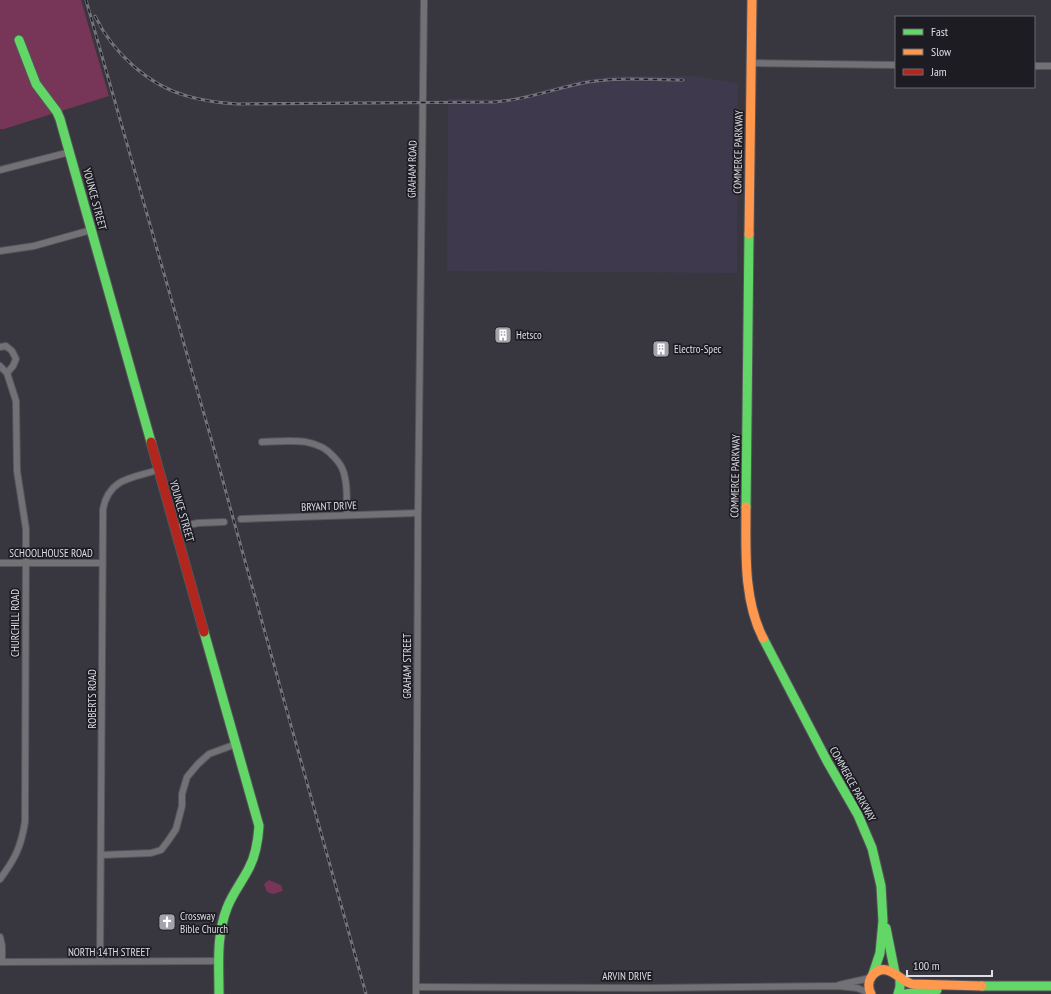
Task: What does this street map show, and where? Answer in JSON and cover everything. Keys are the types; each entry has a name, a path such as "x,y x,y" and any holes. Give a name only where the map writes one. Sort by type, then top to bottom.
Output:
{"street":[{"name":"GRAHAM ROAD","path":"421,337 424,0"},
{"name":"COMMERCE PARKWAY","path":"752,0 746,536 749,592 758,628 827,761 858,815 872,848 881,886 883,921 880,953 872,976"},
{"name":"YOUNCE STREET","path":"19,40 36,84 57,112 70,152 259,826 258,840 252,862 239,883 226,909 220,938 219,994"},
{"path":"751,63 895,65"},
{"path":"1035,66 1051,66"},
{"path":"0,170 70,152"},
{"path":"0,251 34,246 91,230"},
{"name":"GRAHAM STREET","path":"416,991 418,513 421,337"},
{"path":"0,347 6,346 12,351 16,358 13,366 7,373"},
{"name":"CHURCHILL ROAD","path":"0,366 7,373 16,401 17,471 25,519 26,564 25,822 21,842 14,860 0,879"},
{"path":"262,442 305,441 318,444 330,452 340,465 346,479 347,516"},
{"name":"ROBERTS ROAD","path":"100,962 102,509 108,493 119,483 158,470"},
{"name":"BRYANT DRIVE","path":"241,519 418,513"},
{"path":"175,528 198,523 224,522"},
{"name":"SCHOOLHOUSE ROAD","path":"0,563 102,563"},
{"path":"101,855 151,853 161,850 176,829 182,806 182,794 187,777 208,754 236,744"},
{"name":"COMMERCE PARKWAY","path":"883,921 891,959 897,976"},
{"path":"0,937 2,946 1,962"},
{"path":"891,959 899,971 904,975 916,981 930,985"},
{"name":"NORTH 14TH STREET","path":"1,962 219,961"},
{"name":"ARVIN DRIVE","path":"838,986 842,983 872,976 883,970 913,984 944,984 950,986 1051,986"},
{"name":"ARVIN DRIVE","path":"870,994 868,985 872,976"},
{"path":"897,976 900,988 898,994"},
{"name":"ARVIN DRIVE","path":"416,991 838,986 857,988 870,994"},
{"name":"ARVIN DRIVE","path":"905,994 945,989 950,986"}],"shaded area":[{"path":"0,0 81,0 109,96 0,129"},
{"path":"612,76 692,76 738,83 737,273 447,271 448,98 509,99 575,81"},
{"path":"269,880 281,885 283,891 273,894 267,892 264,884"}],"railway":[{"path":"86,0 220,470 366,994"},
{"path":"95,16 111,43 145,76 173,91 187,96 219,102 238,104 494,102 518,99 576,84 600,80 683,80"}],"traffic: fast":[{"path":"19,40 36,84 57,112 60,119 151,442"},
{"path":"746,507 749,234"},
{"path":"204,632 259,826 255,853 223,919 219,951 219,994"},
{"path":"763,638 827,761 858,815 872,848 881,886 883,921 880,953 873,974"},
{"path":"886,928 895,973"},
{"path":"898,994 900,979"},
{"path":"982,986 1051,986"},
{"path":"905,994 937,990"}],"traffic: slow":[{"path":"749,234 752,0"},
{"path":"746,507 746,557 749,591 752,607 763,638"},
{"path":"871,994 869,989 870,980 877,971 882,970 892,972 912,984 982,986"}],"traffic: jam":[{"path":"151,442 204,632"}],"place":[{"name":"Hetsco","path":"503,335"},
{"name":"Electro-Spec","path":"661,349"},
{"name":"Crossway Bible Church","path":"167,922"}]}
